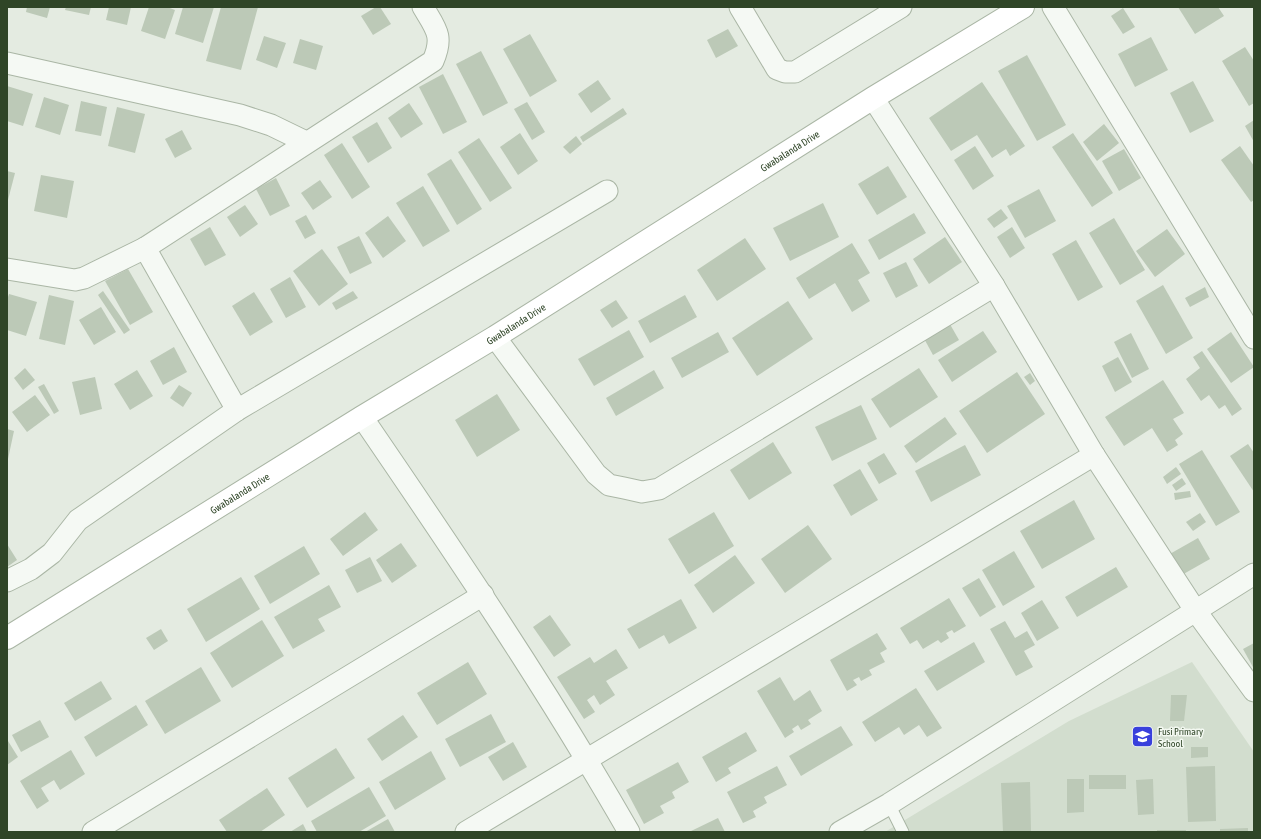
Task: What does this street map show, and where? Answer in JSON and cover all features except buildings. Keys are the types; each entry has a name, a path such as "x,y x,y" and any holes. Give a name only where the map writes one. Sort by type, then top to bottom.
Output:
{"street":[{"path":"7,269 75,280 84,278 145,248 306,142 433,61 439,47 436,30 423,7"},
{"path":"740,7 777,68 785,72 794,72 901,7"},
{"name":"Gwabalanda Drive","path":"7,638 362,417 495,337 874,98 1023,7"},
{"path":"1053,7 1254,338"},
{"path":"7,63 240,115 271,125 306,142"},
{"path":"874,98 994,286 1094,455 1195,610 1254,691"},
{"path":"7,581 30,569 52,553 78,520 237,410 607,191"},
{"path":"145,248 237,410"},
{"path":"495,337 596,474 609,485 642,492 659,489 994,286"},
{"path":"362,417 483,595 587,759 629,832"},
{"path":"466,832 1094,455"},
{"path":"840,832 888,804 1254,574"},
{"path":"93,832 483,595"}],"lane":[{"path":"888,804 903,832"}],"shaded area":[{"name":"Fusi Primary School","path":"1192,662 1254,752 1254,832 885,832 1069,721"}],"place":[{"name":"Fusi Primary School","path":"1143,737"}]}
